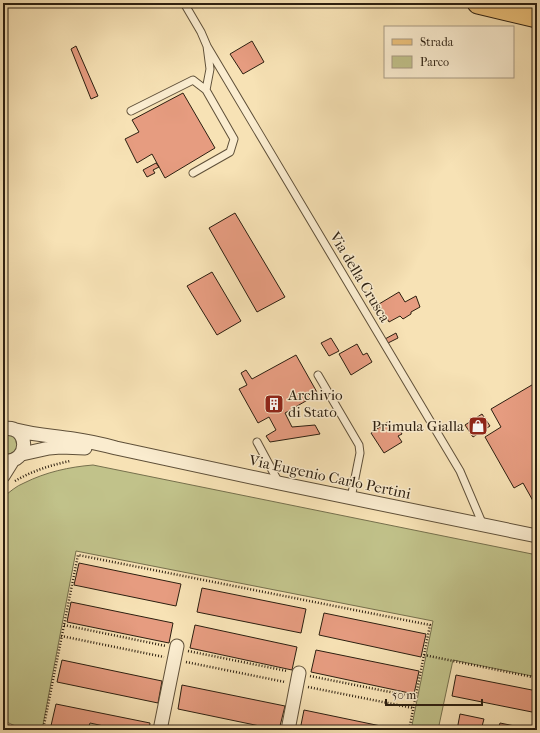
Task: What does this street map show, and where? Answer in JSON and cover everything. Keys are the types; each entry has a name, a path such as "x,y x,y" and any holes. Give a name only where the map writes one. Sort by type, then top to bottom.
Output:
{"main road":[{"path":"478,3 537,17"}],"street":[{"name":"Via Eugenio Carlo Pertini","path":"7,428 31,434 96,442 116,448 279,483 537,536"},
{"path":"6,480 13,458 24,449 23,438 20,434 7,428"},
{"name":"Via Eugenio Carlo Pertini","path":"13,458 49,448 116,448"},
{"path":"160,730 176,651"},
{"path":"288,730 299,677"}],"lane":[{"path":"184,3 201,32 207,46 210,70 206,90"},
{"name":"Via della Crusca","path":"207,46 460,471 483,525"},
{"path":"131,111 193,80 206,90 234,139 230,152 193,173"},
{"path":"318,375 359,445 360,453 351,498"},
{"path":"257,442 279,483"}],"path":[{"path":"6,480 77,460"},
{"path":"43,730 78,555 430,625 409,730"},
{"path":"64,625 299,677 415,697"},
{"path":"62,636 176,651 299,677 413,708"},
{"path":"424,655 537,678"},
{"path":"3,723 18,730"}],"green space":[{"path":"3,433 14,434 20,449 3,457"},
{"path":"93,465 537,555 537,677 453,660 438,730 411,730 433,621 76,551 42,730 30,730 8,723 3,720 3,497 18,486 32,479 66,469"}],"building":[{"path":"252,41 264,62 243,74 230,54"},
{"path":"76,46 98,96 91,99 71,49"},
{"path":"183,93 215,148 165,178 152,154 137,163 125,139 139,132 132,120"},
{"path":"156,163 159,167 153,170 155,173 147,177 143,170"},
{"path":"235,213 285,297 257,312 209,228"},
{"path":"212,272 241,321 217,335 187,286"},
{"path":"399,292 405,302 416,296 420,307 403,319 400,316 389,322 379,304"},
{"path":"396,333 398,338 388,343 385,339"},
{"path":"331,338 339,351 329,356 321,343"},
{"path":"357,344 363,355 367,353 372,362 351,375 339,354"},
{"name":"Archivio di Stato","path":"296,355 318,394 285,413 292,427 315,425 320,434 270,442 266,436 276,430 269,417 258,423 239,389 247,385 241,373 246,370 252,379"},
{"path":"537,382 537,508 523,483 514,488 485,437 501,427 491,409"},
{"name":"Primula Gialla","path":"482,414 490,426 473,437 465,425"},
{"path":"389,421 393,428 397,426 402,434 398,436 402,442 384,453 371,433"},
{"path":"79,563 181,584 176,606 74,585"},
{"path":"202,588 306,609 301,633 197,612"},
{"path":"71,602 173,623 169,643 67,622"},
{"path":"324,613 426,634 421,657 319,635"},
{"path":"195,625 297,647 292,670 190,648"},
{"path":"316,650 419,671 414,694 311,672"},
{"path":"62,660 162,681 158,703 57,682"},
{"path":"456,675 537,691 537,713 452,696"},
{"path":"182,685 285,706 279,730 178,709"},
{"path":"56,704 150,723 149,730 112,730 113,728 90,723 88,730 50,730"},
{"path":"304,710 400,730 300,730"},
{"path":"460,714 484,719 481,730 457,730"},
{"path":"500,723 534,730 498,730"}],"place":[{"name":"Archivio di Stato","path":"274,404"},
{"name":"Primula Gialla","path":"478,426"}]}
